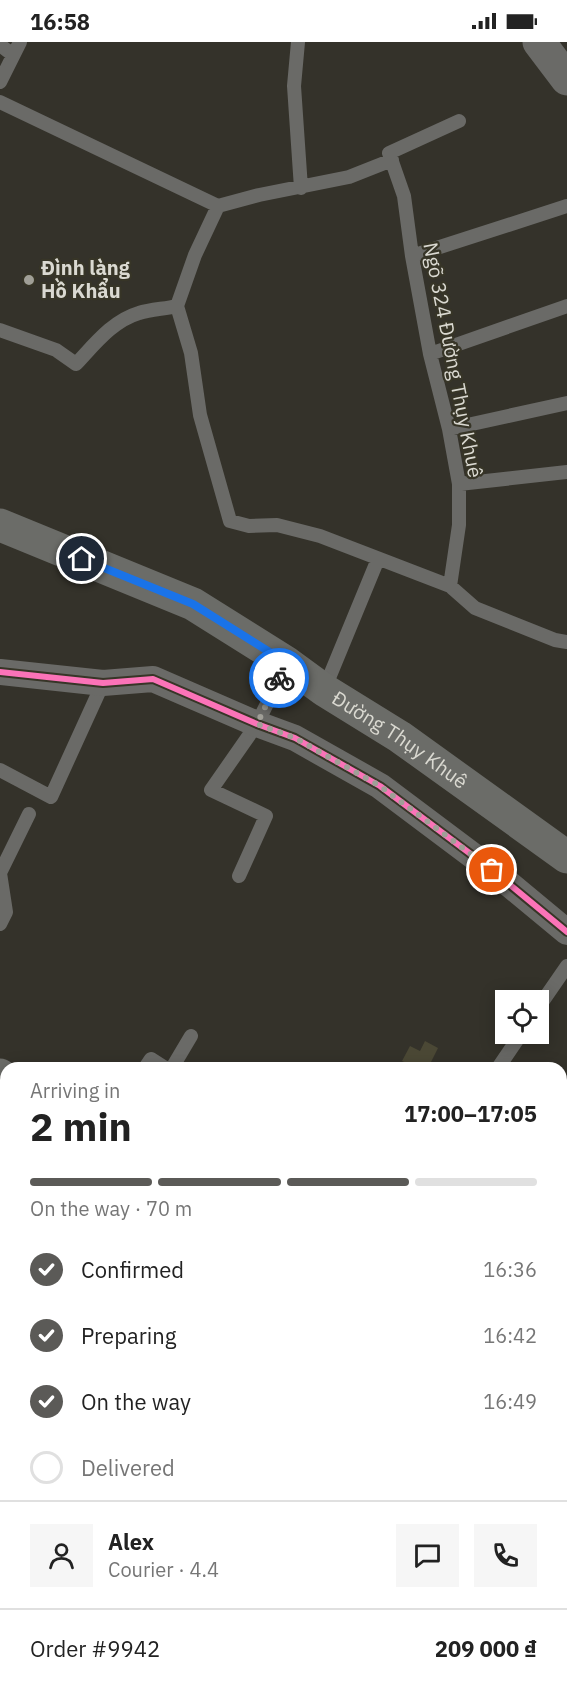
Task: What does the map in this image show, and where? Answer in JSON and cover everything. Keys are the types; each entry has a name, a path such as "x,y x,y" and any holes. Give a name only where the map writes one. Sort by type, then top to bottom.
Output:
{"main road":[{"name":"Đường Thụy Khuê","path":"0,525 193,604 400,737 567,857"}],"street":[{"path":"539,42 567,79"},
{"path":"0,672 103,683 153,680 295,738 380,786 492,870 567,932"}],"lane":[{"path":"298,42 294,86 301,188"},
{"path":"0,45 16,48 0,82"},
{"path":"0,102 218,206 259,195 349,177 392,160 389,153 459,121"},
{"name":"Ngõ 324 Đường Thụy Khuê","path":"392,160 404,196 412,256 430,354 450,429 459,484 459,525 450,586"},
{"path":"218,206 195,255 177,306 191,353 200,415 230,521 249,526 277,525 320,536 450,586 475,608 555,640 567,642"},
{"path":"412,256 567,206"},
{"path":"2,334 56,350 76,364 103,335 122,320 140,312 177,306"},
{"path":"430,354 567,306"},
{"path":"450,429 567,403"},
{"path":"459,484 567,472"},
{"path":"324,690 378,559"},
{"path":"239,876 266,816 211,790 257,724 287,663"},
{"path":"0,770 51,797 103,683"},
{"path":"0,924 6,912 0,873 29,814"},
{"path":"549,992 567,966"},
{"path":"176,1062 191,1036"},
{"path":"502,1062 514,1044"}],"building":[{"path":"425,1041 438,1048 431,1062 402,1061 410,1046 420,1051"}],"cycle path":[{"path":"0,672 103,683 153,679 295,738 380,786 492,870 567,932"}],"way so far":[{"path":"279,678 257,724 295,738 380,786 492,870"}],"place":[{"name":"Đình làng Hồ Khẩu","path":"29,280"}],"route":[{"path":"82,559 193,604 287,663 279,678"}]}
